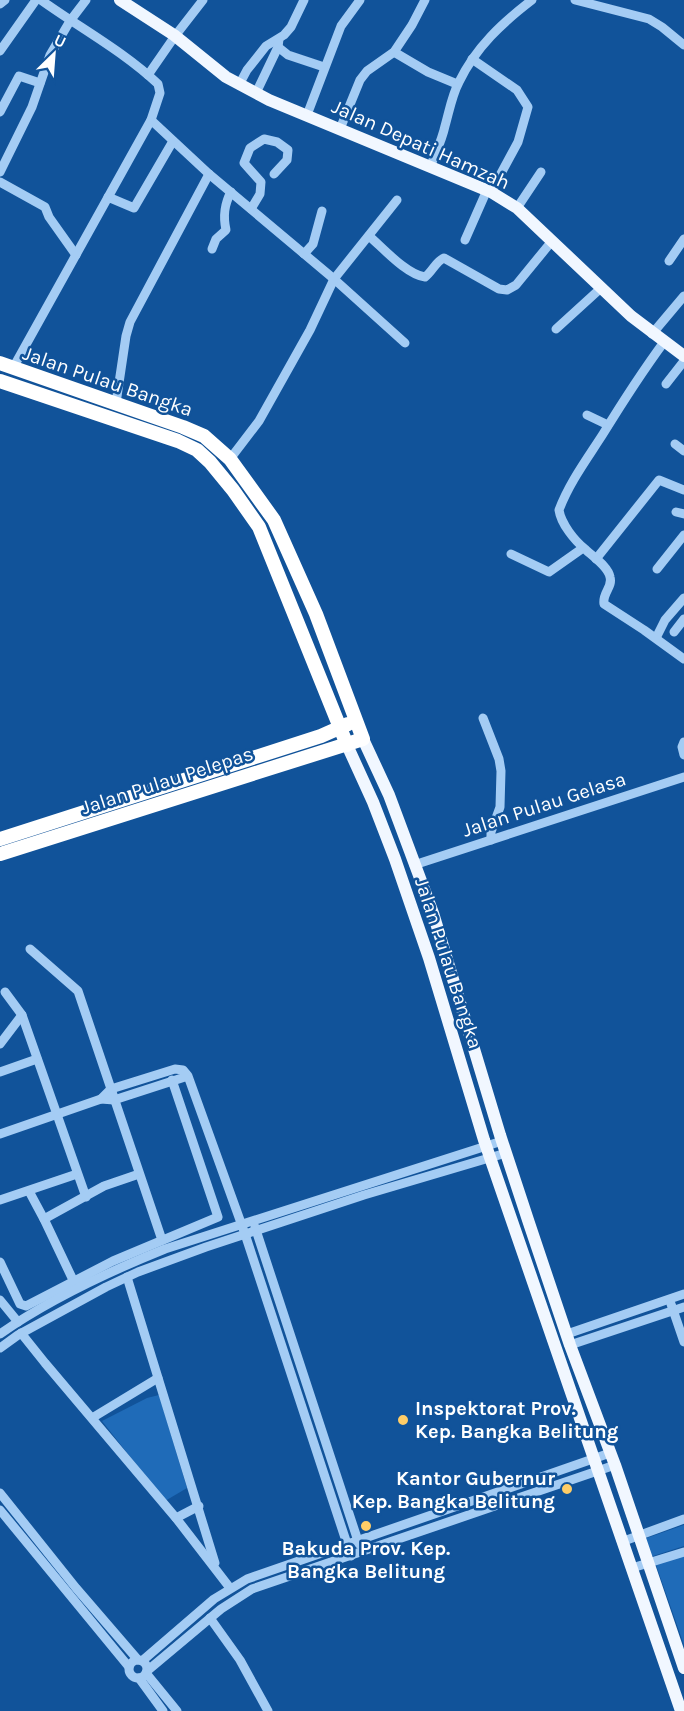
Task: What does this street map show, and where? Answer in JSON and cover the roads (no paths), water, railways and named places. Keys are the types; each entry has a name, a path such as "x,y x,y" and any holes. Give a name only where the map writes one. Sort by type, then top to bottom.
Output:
{"highway":[{"name":"Jalan Pulau Bangka","path":"6,365 194,431 204,436 230,459 274,520 316,614 363,739"},
{"path":"33,392 39,376"},
{"name":"Jalan Pulau Bangka","path":"0,381 178,441 197,450 210,462 259,527 347,745"},
{"name":"Jalan Pulau Pelepas","path":"0,839 321,736 356,720"},
{"name":"Jalan Pulau Pelepas","path":"0,854 363,739"}],"main road":[{"name":"Jalan Depati Hamzah","path":"120,0 175,36 239,85 431,165 489,191 517,208 652,334 684,356"},
{"name":"Jalan Pulau Bangka","path":"363,739 389,795 433,913 504,1147 568,1340 613,1459 684,1668"},
{"name":"Jalan Pulau Bangka","path":"347,745 373,802 395,859 429,958 488,1152 681,1711"}],"street":[{"path":"0,4 5,0"},
{"path":"0,51 36,0"},
{"path":"6,365 76,255 151,120 160,93 158,84 111,45 70,21 41,0"},
{"path":"0,171 3,154 32,107 50,55 70,21 86,0"},
{"path":"307,115 341,26 360,0"},
{"path":"340,129 360,80 367,71 394,52 412,26 425,0"},
{"path":"431,165 443,134 457,84 472,59 489,36 532,0"},
{"path":"574,0 649,19 684,45"},
{"path":"256,93 278,43 291,27 303,1"},
{"path":"148,75 199,2"},
{"path":"278,43 288,55 324,67"},
{"path":"239,85 247,70 266,46 278,43"},
{"path":"394,52 428,72 457,84"},
{"path":"465,240 489,191 518,142 528,107 517,90 472,59"},
{"path":"0,112 19,76 40,83"},
{"path":"151,120 209,174 334,279 405,343"},
{"path":"251,209 260,194 261,182 244,163 250,148 264,139 277,142 288,150 287,160 274,174"},
{"path":"108,198 134,208 173,141"},
{"path":"517,208 541,172"},
{"path":"116,402 130,322 209,174"},
{"path":"0,182 43,205 76,255"},
{"path":"212,249 216,239 226,230 225,206 231,192"},
{"path":"230,459 259,421 310,330 334,279 397,200"},
{"path":"304,254 314,244 322,211"},
{"path":"369,236 402,265 421,277 431,273 437,262 444,258 499,289 507,290 516,285 552,241"},
{"path":"669,261 684,239"},
{"path":"556,329 601,288"},
{"path":"652,334 684,296"},
{"path":"664,342 608,425 566,493 559,510 566,525 583,548 596,559 611,579 603,596 604,604 684,659"},
{"path":"666,384 684,361"},
{"path":"587,415 608,425"},
{"path":"675,444 684,452"},
{"path":"596,559 659,480 684,490"},
{"path":"657,569 682,540"},
{"path":"511,554 549,572 583,548"},
{"path":"656,639 665,620 684,598"},
{"path":"674,632 684,619"},
{"path":"483,718 501,771 500,807 491,832 491,840"},
{"path":"684,742 682,747 684,755"},
{"name":"Jalan Pulau Gelasa","path":"414,865 684,777"},
{"path":"30,949 78,991 162,1240"},
{"path":"5,992 22,1015 84,1192"},
{"path":"0,1044 22,1015"},
{"path":"0,1072 38,1059"},
{"path":"101,1099 111,1089 175,1069 183,1070 188,1076 245,1234 351,1556"},
{"path":"0,1134 101,1099 114,1100 188,1076"},
{"path":"172,1080 218,1217 228,1228"},
{"path":"0,1334 18,1322 133,1261 253,1220 504,1147"},
{"path":"0,1348 21,1333 127,1277 256,1230 488,1152"},
{"path":"0,1200 77,1174"},
{"path":"44,1219 84,1192 139,1174"},
{"path":"29,1191 73,1280"},
{"path":"0,1262 22,1306 73,1280 218,1217"},
{"path":"253,1220 361,1552"},
{"path":"127,1277 218,1571"},
{"path":"568,1340 670,1299 684,1296"},
{"path":"670,1299 684,1342"},
{"path":"0,1300 18,1322"},
{"path":"568,1340 684,1306"},
{"path":"21,1333 176,1518 230,1588"},
{"path":"92,1418 158,1378"},
{"path":"0,1510 129,1666 131,1675 144,1674 210,1618 252,1589 351,1556 613,1459"},
{"path":"129,1666 132,1662 140,1661 230,1588 247,1579 347,1544 596,1465"},
{"path":"0,1493 76,1588 146,1665 144,1674 163,1711"},
{"path":"176,1518 199,1506"},
{"path":"624,1541 684,1519"},
{"path":"632,1568 684,1552"},
{"path":"210,1618 240,1660 268,1711"},
{"path":"144,1674 177,1711"}],"place":[{"name":"Inspektorat Prov. Kep. Bangka Belitung","path":"403,1420"},
{"name":"Kantor Gubernur Kep. Bangka Belitung","path":"567,1489"},
{"name":"Bakuda Prov. Kep. Bangka Belitung","path":"366,1526"}]}
